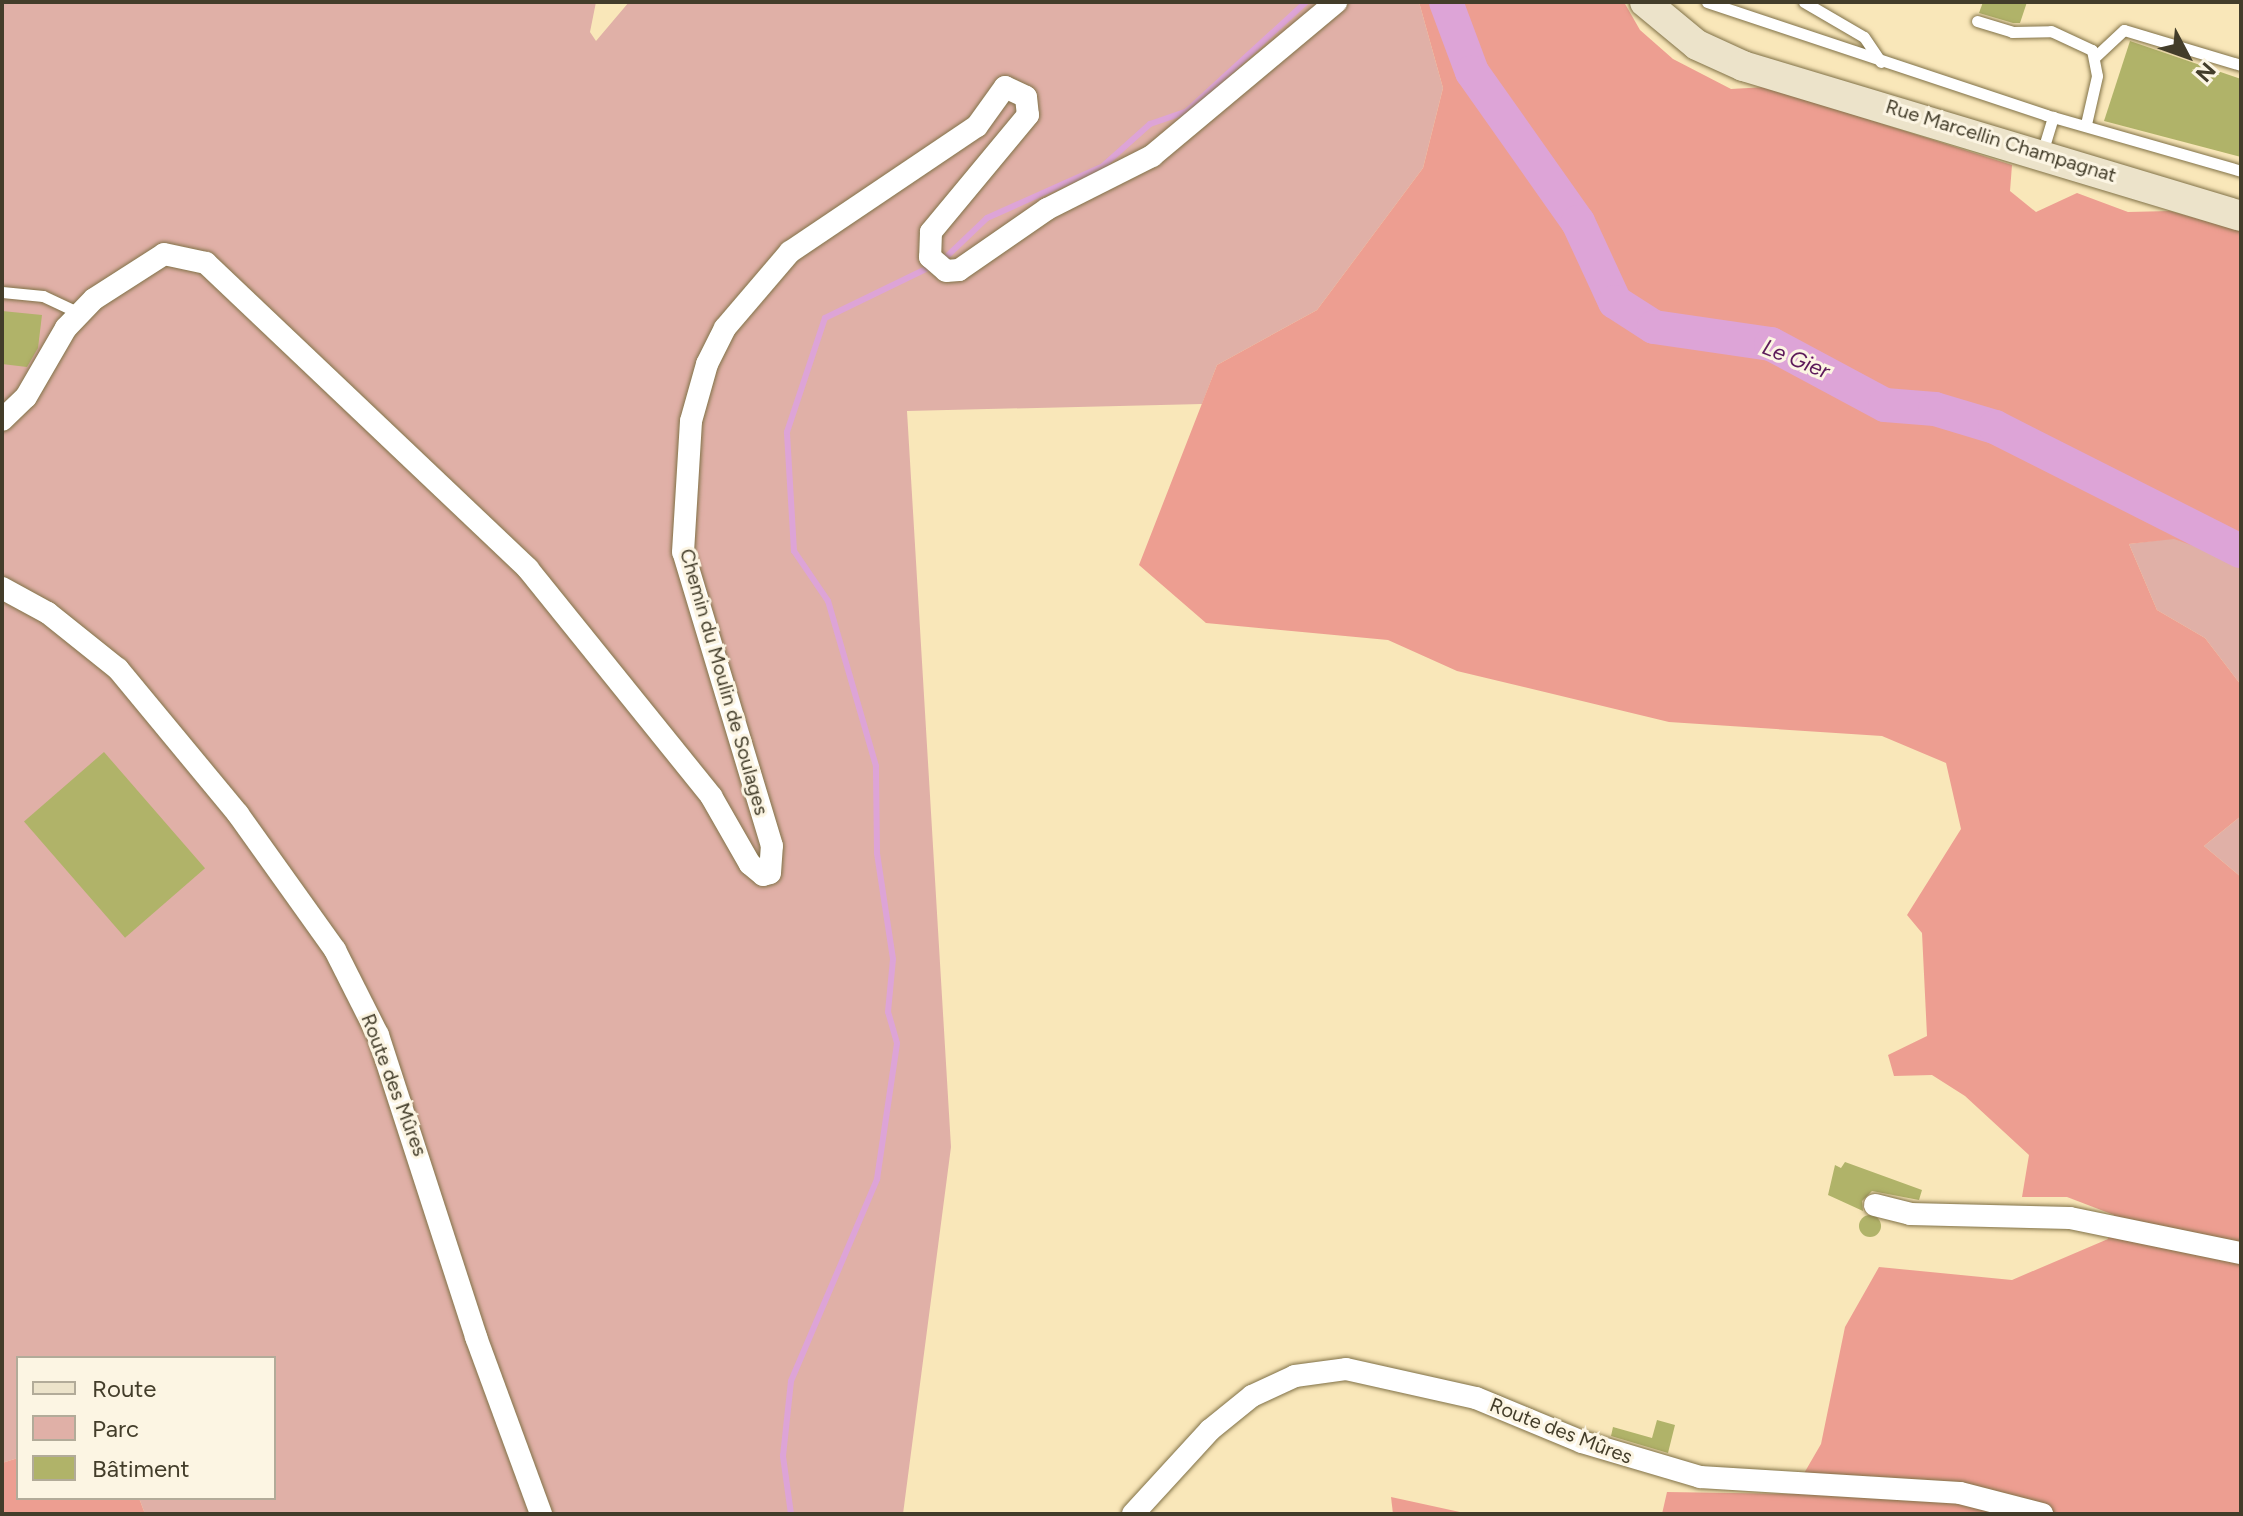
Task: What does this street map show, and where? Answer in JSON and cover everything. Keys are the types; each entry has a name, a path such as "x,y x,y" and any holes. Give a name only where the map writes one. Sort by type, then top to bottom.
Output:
{"main road":[{"name":"Rue Marcellin Champagnat","path":"1645,2 1697,45 1760,70 2241,216"}],"street":[{"name":"Chemin du Moulin de Soulages","path":"2,420 26,397 79,313 164,254 206,263 528,569 711,796 763,875 775,864 772,846 682,541 691,421 707,364 725,328 790,252 977,126 1005,87 1026,97 1028,115 931,232 930,257 946,271 959,270 1047,209 1152,156 1336,2"},
{"name":"Route des Mûres","path":"2,588 48,613 118,669 228,802 335,950 378,1035 409,1119 476,1337 541,1514"},
{"path":"1875,1205 1910,1214 2070,1218 2241,1253"},
{"name":"Route des Mûres","path":"1133,1514 1210,1430 1252,1396 1295,1376 1346,1369 1476,1398 1582,1442 1700,1477 1960,1493 2042,1514"}],"lane":[{"path":"1707,2 2053,117 2241,171"},
{"path":"1804,2 1864,37 1881,62"},
{"path":"1977,21 2012,32 2051,31 2096,56"},
{"path":"2086,124 2096,56 2124,30 2241,65"},
{"path":"2042,154 2053,117"},
{"path":"2,292 43,296 79,313"}],"green space":[{"path":"2,2 596,2 590,32 596,41 629,2 1419,2 1443,88 1423,168 1317,310 1217,365 1202,404 907,411 951,1147 903,1514 145,1514 140,1500 276,1500 276,1356 16,1356 16,1459 2,1463"},
{"path":"2174,538 2241,563 2241,685 2205,638 2157,610 2129,544"},
{"path":"2241,816 2241,877 2204,846"}],"shaded area":[{"path":"1419,2 1624,2 1640,30 1673,59 1731,89 1766,87 2012,165 2010,191 2036,212 2077,193 2128,212 2170,211 2241,231 2241,563 2174,539 2129,544 2157,610 2205,638 2241,685 2241,816 2204,846 2241,877 2241,1514 1662,1514 1667,1492 1792,1494 1821,1444 1845,1327 1879,1267 2012,1280 2108,1239 2114,1215 2067,1197 2022,1197 2029,1155 1965,1096 1932,1075 1894,1076 1888,1055 1927,1036 1922,933 1907,915 1961,829 1946,763 1882,736 1669,722 1457,671 1388,640 1206,623 1139,565 1217,365 1317,310 1423,168 1443,88"},
{"path":"16,1459 16,1500 140,1500 145,1514 2,1514 2,1463"},
{"path":"1391,1497 1469,1514 1393,1514"}],"building":[{"path":"1983,2 2027,2 2020,23 2013,23 1979,13"},
{"path":"2130,41 2241,79 2241,157 2104,121"},
{"path":"2,311 42,315 38,348 27,367 2,364"},
{"path":"104,752 205,868 125,938 24,822"},
{"path":"1845,1162 1922,1190 1919,1200 1872,1191 1862,1201 1863,1211 1828,1195 1835,1165 1841,1168"},
{"path":"1870,1215 1878,1218 1881,1226 1878,1234 1870,1237 1862,1234 1859,1226 1862,1218"},
{"path":"1657,1420 1675,1425 1668,1453 1611,1436 1613,1427 1652,1438"}],"waterway":[{"path":"943,260 987,218 1103,166 1150,124 1187,111 1306,2"},
{"name":"Le Gier","path":"1446,2 1472,72 1578,222 1615,302 1654,327 1771,344 1885,405 1935,409 1995,427 2241,551"},
{"path":"791,1514 783,1456 791,1381 877,1179 897,1043 888,1012 893,959 877,853 876,766 828,601 794,551 787,432 825,318 932,266"}]}
